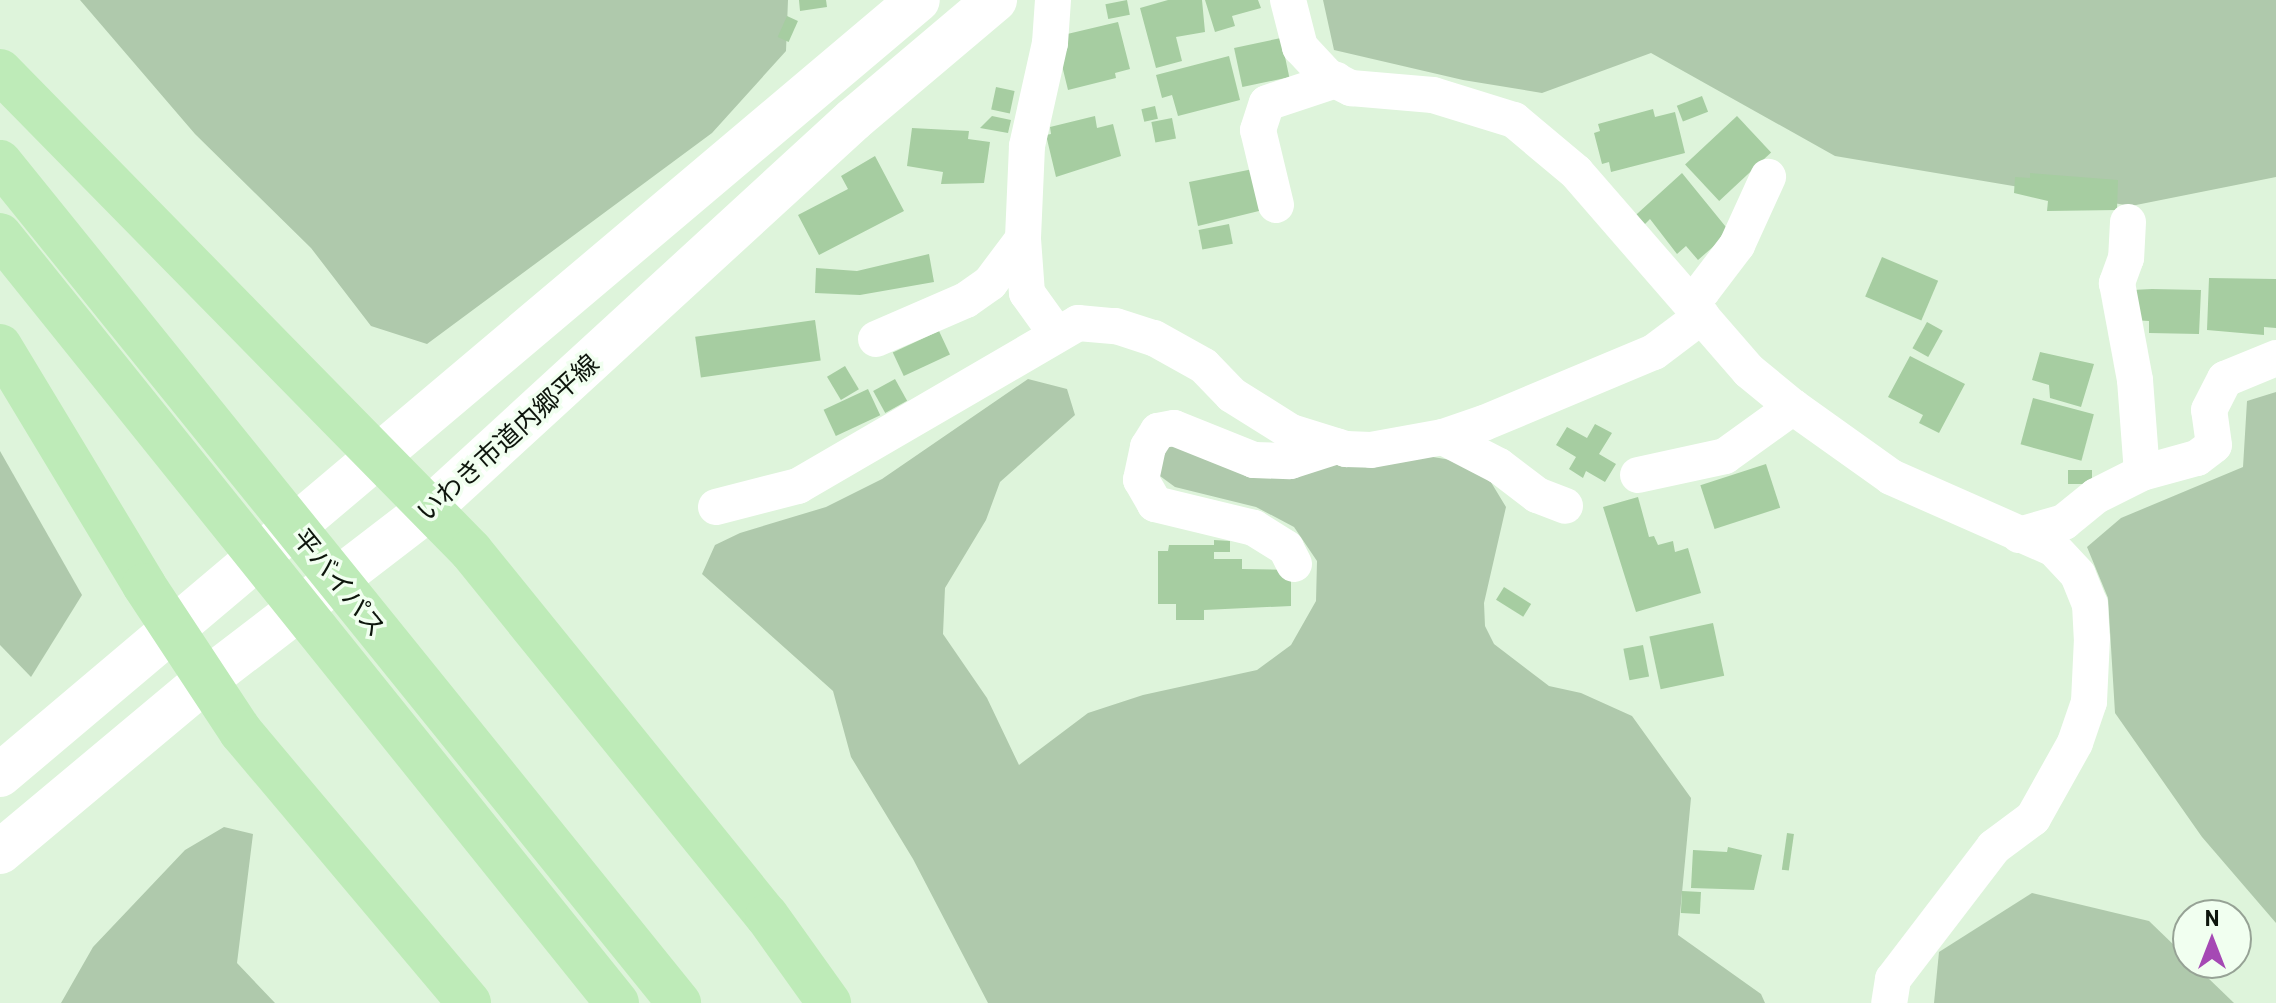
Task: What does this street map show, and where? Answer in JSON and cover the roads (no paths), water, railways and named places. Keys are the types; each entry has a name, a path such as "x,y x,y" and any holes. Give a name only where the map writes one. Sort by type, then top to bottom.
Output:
{"highway":[{"path":"0,71 471,551 675,802 829,1003"},
{"name":"平バイパス","path":"0,162 679,1003"},
{"name":"平バイパス","path":"0,235 617,1003"},
{"path":"0,346 171,626 241,732 469,1003"}],"street":[{"path":"0,775 171,626 918,0"},
{"name":"いわき市道内郷平線","path":"0,852 206,680 430,508 853,120 995,0"},
{"path":"1053,0 1050,43 1027,146 1023,239 1027,293 1055,332"},
{"path":"1288,0 1300,47 1336,80 1351,88 1433,95 1514,120 1576,172 1749,371 1793,407 1891,477 2054,549 2078,575 2090,604 2089,702 2075,743 2033,818 1994,847 1893,979 1889,1003"},
{"path":"1276,205 1258,130 1267,103 1336,80"},
{"path":"716,507 798,486 1055,332 1078,323 1116,326 1154,338 1204,366 1232,395 1291,432 1337,446 1371,450 1443,437 1654,352 1695,307 1702,291 1737,245 1768,177"},
{"path":"2128,222 2126,258 2117,283 2135,380 2142,473"},
{"path":"876,339 966,300 990,283 1023,239"},
{"path":"2019,535 2064,522 2096,496 2142,473 2197,458 2214,445 2209,410 2225,379 2276,358"},
{"path":"1638,475 1725,456 1793,407"},
{"path":"1294,564 1286,548 1254,528 1155,504 1141,480 1148,447 1158,431 1174,428 1254,460 1290,461 1337,446"},
{"path":"1443,437 1499,466 1537,495 1565,506"}]}
